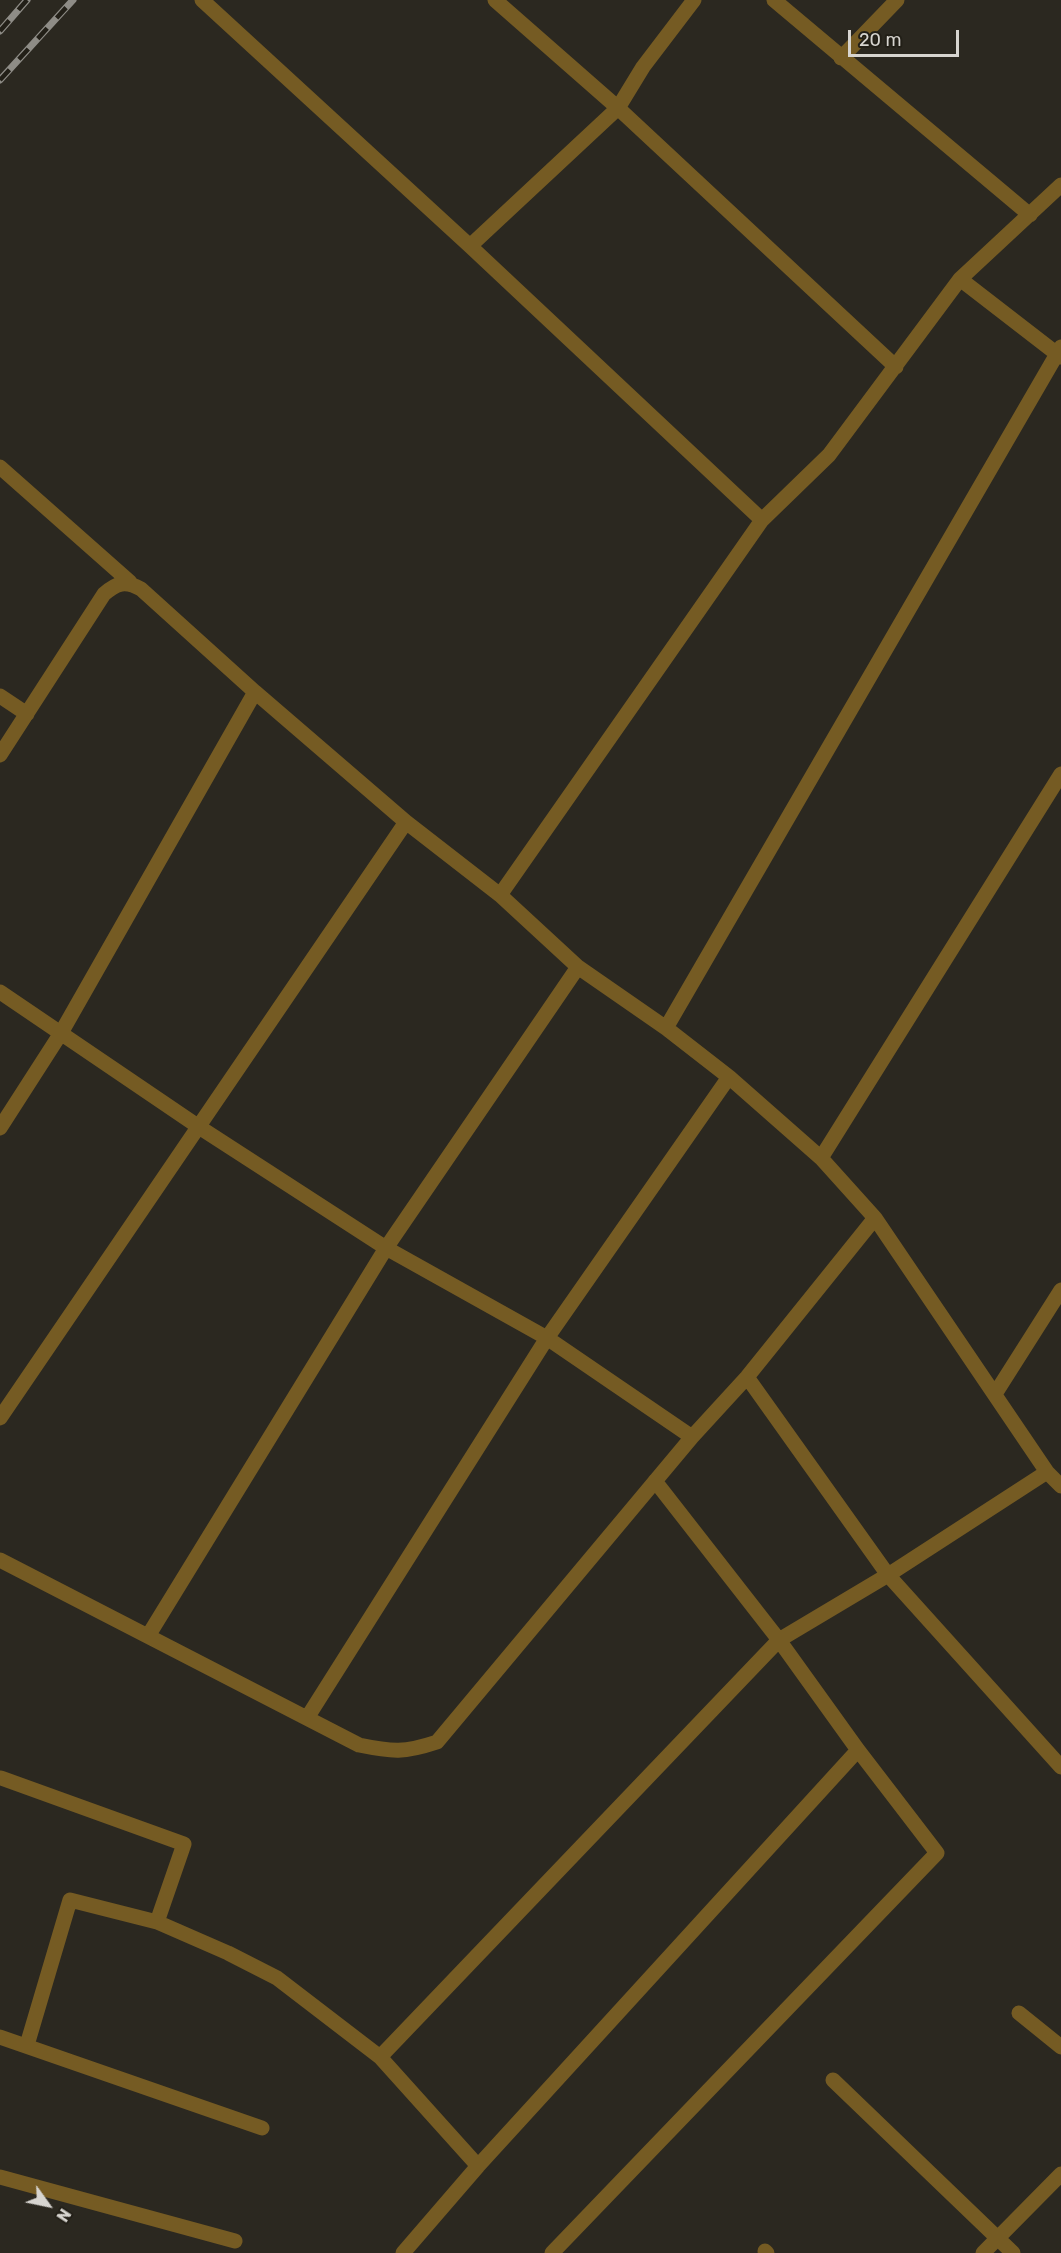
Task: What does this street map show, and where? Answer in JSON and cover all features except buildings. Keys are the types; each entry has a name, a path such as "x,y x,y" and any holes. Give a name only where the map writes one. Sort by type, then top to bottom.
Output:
{"street":[{"path":"202,0 470,246 762,520"},
{"path":"495,0 618,108 896,367"},
{"path":"470,246 618,108 643,67 694,0"},
{"path":"774,0 1030,215"},
{"path":"841,58 897,0"},
{"path":"500,895 762,520 830,454 960,279 1061,185"},
{"path":"666,1028 1059,353 960,279"},
{"path":"0,467 406,822 500,895 578,967 666,1028 729,1077 821,1158 875,1218 1047,1472 1061,1486"},
{"path":"0,755 104,594 117,584 130,582"},
{"path":"0,1128 61,1033 255,692"},
{"path":"0,696 27,714"},
{"path":"821,1158 1061,774"},
{"path":"0,1418 406,822"},
{"path":"148,1636 386,1248 578,967"},
{"path":"0,992 199,1127 386,1248 547,1338 692,1437"},
{"path":"307,1718 547,1338 729,1077"},
{"path":"0,1560 359,1745 388,1751 415,1749 437,1742 692,1437 747,1377 875,1218"},
{"path":"995,1394 1061,1290"},
{"path":"747,1377 888,1575 1061,1767"},
{"path":"380,2057 779,1640 888,1575 1047,1472"},
{"path":"552,2253 937,1853 858,1750 779,1640 656,1480"},
{"path":"403,2253 478,2166 858,1750"},
{"path":"1,1778 184,1844 157,1922"},
{"path":"27,2045 70,1900 157,1922 228,1953 277,1978 380,2057 478,2166"},
{"path":"1019,2013 1061,2047"},
{"path":"0,2037 262,2128"},
{"path":"833,2080 1013,2253"},
{"path":"984,2253 1061,2174"},
{"path":"0,2176 235,2241"}],"railway":[{"path":"0,31 27,0"},
{"path":"0,80 73,0"}]}
